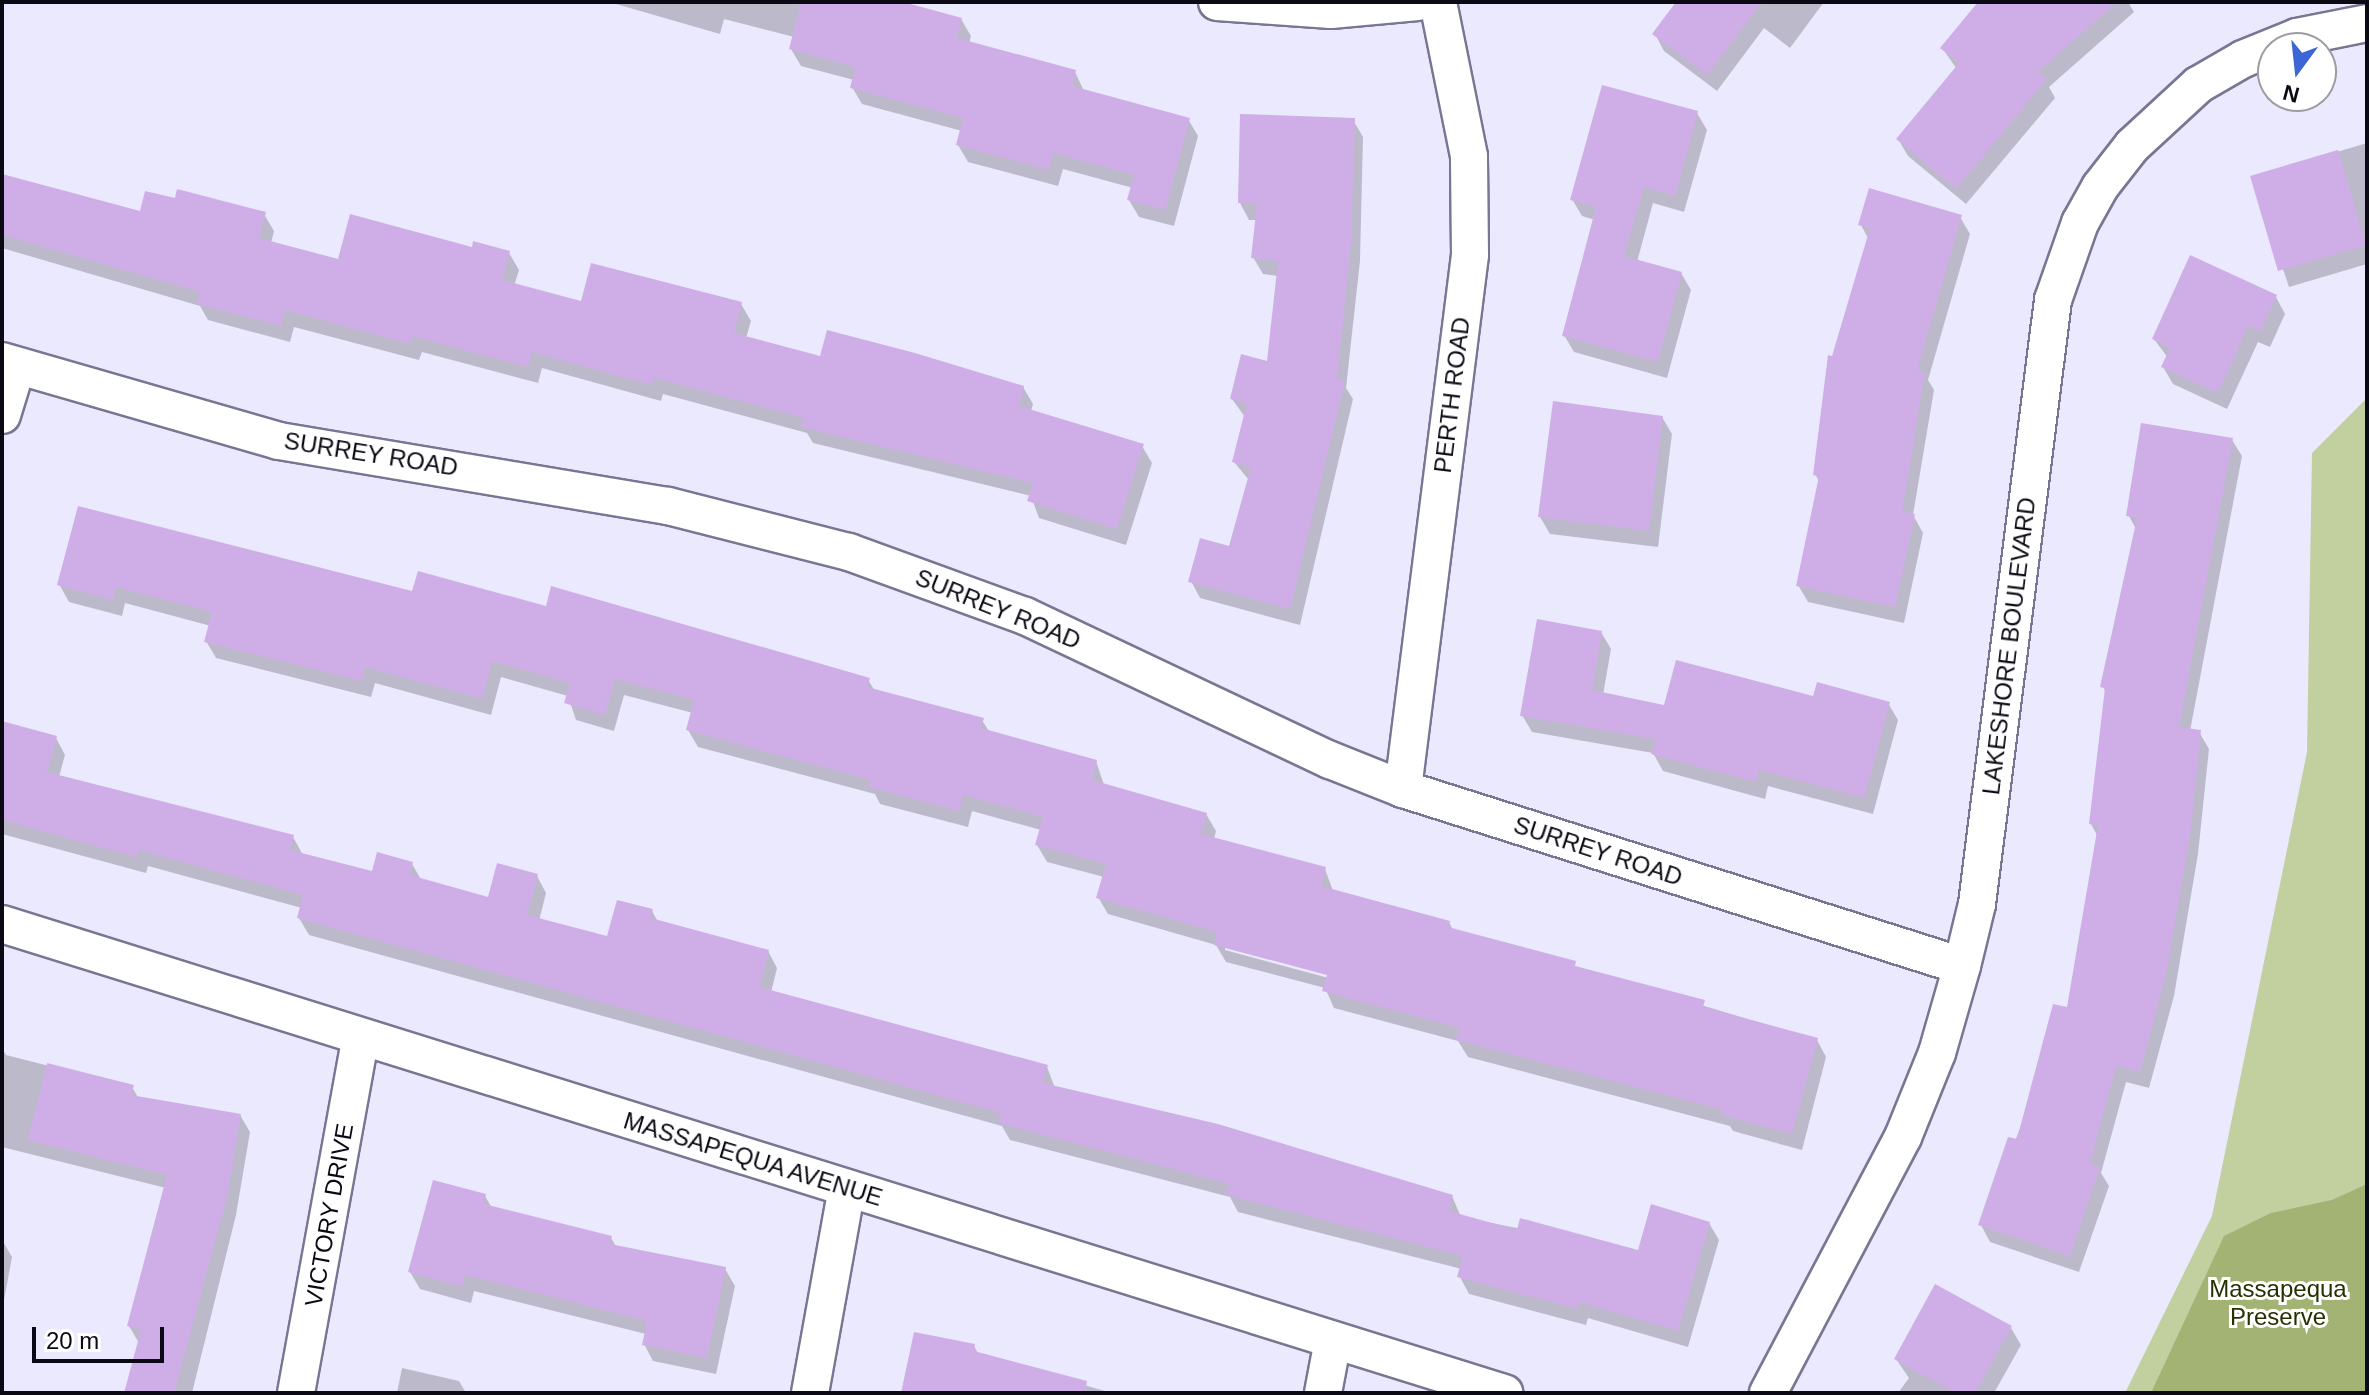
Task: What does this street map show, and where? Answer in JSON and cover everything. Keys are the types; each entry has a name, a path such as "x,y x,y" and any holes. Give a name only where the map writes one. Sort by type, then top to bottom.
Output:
{"street":[{"path":"1217,2 1331,10 1418,2"},
{"name":"PERTH ROAD","path":"1403,789 1470,255 1469,156 1438,2"},
{"name":"LAKESHORE BOULEVARD","path":"1768,1393 1903,1137 1937,1053 1962,966 1977,904 2053,300 2080,223 2100,187 2132,146 2198,85 2243,59 2297,37 2367,23"},
{"path":"2,415 10,363"},
{"name":"SURREY ROAD","path":"10,363 279,441 668,506 849,552 1025,616 1330,760 1403,789 1962,966"},
{"name":"MASSAPEQUA AVENUE","path":"2,924 1504,1393"},
{"name":"VICTORY DRIVE","path":"296,1393 361,1037"},
{"path":"810,1393 847,1188"},
{"path":"1323,1393 1333,1340"}],"green space":[{"name":"Massapequa Preserve","path":"2367,398 2367,1393 2125,1393 2212,1216 2307,752 2312,453"},
{"path":"2367,1184 2367,1393 2151,1393 2224,1236 2271,1213 2332,1200"}],"building":[{"path":"801,2 903,2 962,18 957,38 1076,70 1072,86 1190,118 1165,210 1127,200 1134,175 1054,153 1049,170 956,145 963,118 850,88 855,67 789,49"},
{"path":"1676,2 1762,2 1707,75 1652,34"},
{"path":"1978,2 2117,2 2038,72 2047,79 1956,189 1896,139 1959,63 1940,48"},
{"path":"1602,85 1698,111 1675,196 1644,187 1624,256 1682,272 1658,362 1562,336 1596,207 1570,200"},
{"path":"1240,114 1355,118 1351,243 1337,379 1345,381 1290,609 1188,582 1200,538 1229,546 1251,467 1232,462 1247,403 1230,399 1241,354 1267,361 1278,261 1251,258 1257,204 1238,203"},
{"path":"2338,150 2366,245 2278,271 2250,176"},
{"path":"2,174 140,211 145,191 175,198 177,189 266,212 259,238 338,259 350,214 472,247 473,241 510,251 502,280 581,301 591,263 742,302 734,333 820,356 827,330 915,353 1024,386 1019,406 1144,444 1117,529 1027,501 1033,483 801,427 804,418 654,378 652,385 532,352 528,367 412,336 410,344 285,310 281,326 196,304 200,292 2,235"},
{"path":"1869,188 1962,215 1917,370 1925,371 1902,512 1915,514 1895,607 1796,586 1819,476 1813,475 1828,355 1832,356 1870,228 1858,225"},
{"path":"2190,255 2277,295 2260,331 2248,326 2218,393 2161,367 2170,348 2152,339"},
{"path":"1553,401 1663,416 1649,531 1538,517"},
{"path":"2141,423 2233,438 2179,727 2201,730 2190,836 2165,978 2140,1072 2116,1066 2090,1164 2100,1167 2070,1256 1978,1225 2008,1137 2017,1139 2053,1004 2067,1007 2098,825 2089,824 2105,688 2100,687 2137,518 2126,516"},
{"path":"78,506 412,591 418,571 546,606 551,586 870,678 867,687 984,718 981,728 1097,760 1092,780 1207,813 1201,834 1326,867 1321,886 1450,921 1448,927 1576,961 1575,966 1705,1000 1703,1007 1818,1038 1792,1134 1721,1115 1723,1110 1456,1040 1459,1028 1322,991 1327,975 1214,945 1217,932 1096,898 1106,864 1035,845 1043,817 963,795 959,811 868,787 870,780 686,730 694,700 615,679 605,715 564,703 570,683 492,661 482,699 365,667 362,681 204,642 212,612 116,587 113,600 57,585"},
{"path":"1537,619 1602,631 1592,690 1664,705 1676,660 1813,696 1817,682 1890,702 1864,798 1759,770 1756,782 1651,754 1655,739 1520,716"},
{"path":"2,721 57,736 47,772 294,835 290,850 372,871 377,852 413,862 410,875 488,897 497,863 538,874 527,915 607,936 617,900 653,909 651,918 769,950 759,987 1048,1065 1043,1083 1218,1124 1453,1195 1449,1211 1517,1230 1520,1218 1638,1250 1651,1204 1710,1222 1678,1331 1579,1302 1577,1309 1457,1277 1463,1256 1226,1195 1230,1184 998,1123 1001,1113 297,918 303,895 139,850 137,857 2,820"},
{"path":"47,1063 134,1085 131,1095 241,1114 227,1197 174,1393 124,1393 141,1330 127,1326 167,1175 28,1140"},
{"path":"433,1180 486,1194 484,1204 612,1236 610,1244 726,1267 707,1358 642,1345 647,1321 465,1275 462,1287 408,1272"},
{"path":"1935,1284 2012,1326 1975,1393 1955,1393 1894,1359"},
{"path":"914,1332 975,1344 974,1351 1087,1381 1085,1393 901,1393"}]}
